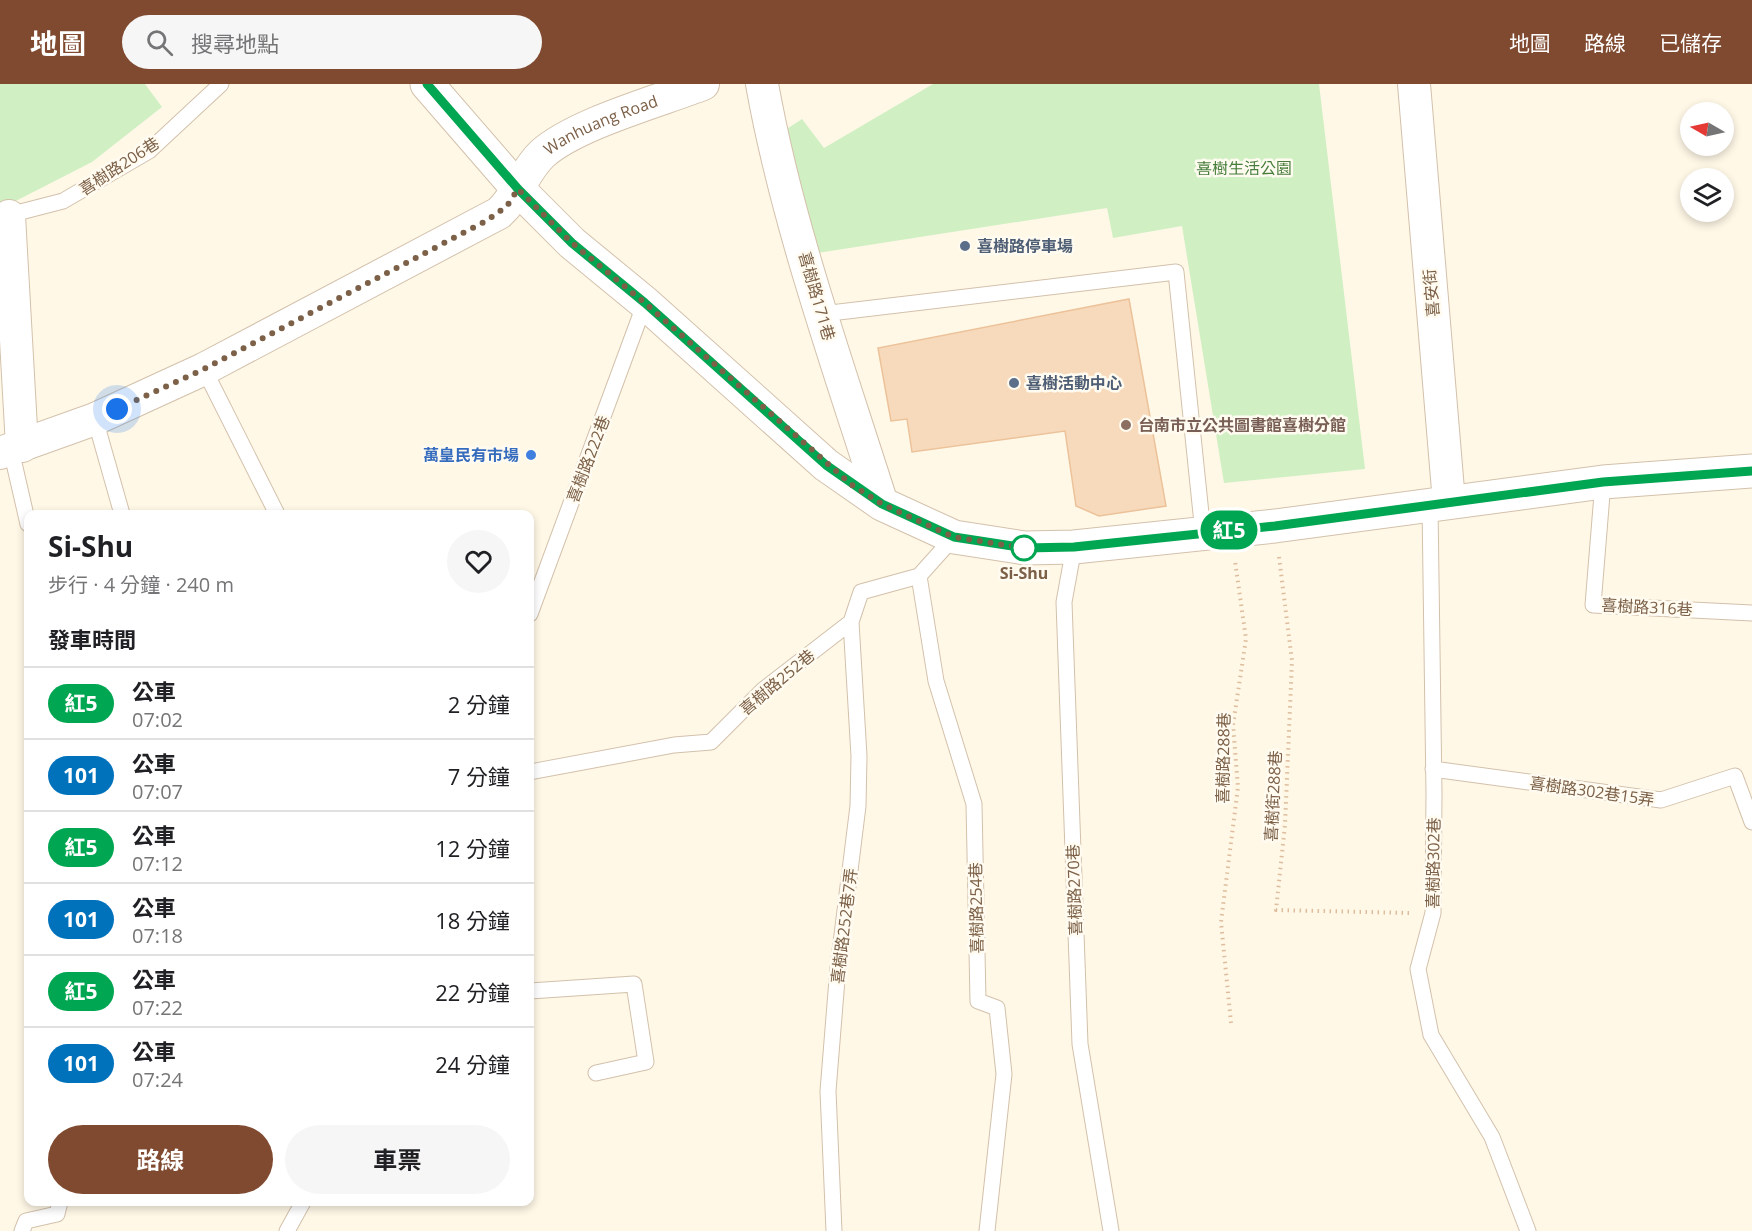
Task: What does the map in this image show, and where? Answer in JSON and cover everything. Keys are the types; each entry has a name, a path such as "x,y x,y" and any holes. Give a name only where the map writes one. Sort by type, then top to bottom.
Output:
{"street":[{"path":"427,84 518,189 572,243 645,303 826,465 882,504 954,537 1025,548 1074,547 1275,526 1603,482 1752,471"},
{"name":"Wanhuang Road","path":"11,450 95,418 204,369 486,221 507,206 528,168 561,137 703,84"},
{"name":"喜樹路171巷","path":"762,84 770,126 822,314 882,504"},
{"name":"喜安街","path":"1414,84 1439,504"},
{"path":"4,217 11,450"}],"lane":[{"name":"喜樹路206巷","path":"4,217 63,201 149,150 221,84"},
{"path":"822,314 1176,272 1217,532"},
{"name":"喜樹路222巷","path":"534,603 645,303"},
{"path":"204,369 275,510"},
{"path":"95,418 121,510"},
{"path":"11,450 25,510"},
{"name":"喜樹路316巷","path":"1603,482 1593,605 1752,613"},
{"name":"喜樹路302巷","path":"1439,504 1432,913 1418,969 1431,1035 1492,1137 1528,1231"},
{"path":"851,622 861,592 920,576 954,537"},
{"name":"喜樹路270巷","path":"1074,547 1064,602 1080,1044 1111,1231"},
{"name":"喜樹路254巷","path":"920,576 936,681 974,804 978,1001 998,1008 1004,1074 987,1231"},
{"name":"喜樹路252巷","path":"534,771 674,745 711,742 763,690 851,622"},
{"name":"喜樹路252巷7弄","path":"834,1231 828,1091 859,786 851,622"},
{"name":"喜樹路302巷15弄","path":"1433,769 1661,800 1735,776 1752,822"},
{"path":"534,991 634,984 646,1062 596,1072"},
{"path":"22,1231 26,1221 57,1214 59,1206"},
{"path":"287,1231 301,1206"}],"path":[{"name":"喜樹街288巷","path":"1275,526 1292,661 1285,825 1276,910 1432,913"},
{"name":"喜樹路288巷","path":"1217,532 1246,639 1233,725 1238,787 1221,922 1232,1023"}],"green space":[{"path":"0,84 145,84 162,107 92,162 0,209"},
{"name":"喜樹生活公園","path":"933,84 1319,84 1365,469 1224,483 1182,226 1113,238 1107,208 811,254 782,132 802,119 824,148"}],"building":[{"name":"喜樹活動中心","path":"1129,299 1166,506 1099,516 1076,506 1065,431 912,452 907,419 891,421 878,348"}],"bus line":[{"name":"紅5","path":"427,84 518,189 572,243 645,303 826,465 882,504 954,537 1025,548 1074,547 1275,526 1603,482 1752,471"}],"place":[{"name":"喜樹路停車場","path":"965,246"},
{"name":"喜樹活動中心","path":"1014,383"},
{"name":"台南市立公共圖書館喜樹分館","path":"1126,425"},
{"name":"萬皇民有市場","path":"531,455"},
{"name":"Si-Shu","path":"1024,548"}],"route":[{"path":"117,409 204,369 486,221 507,206 518,189 572,243 645,303 826,465 852,485 882,504 954,537 1024,548"}]}
